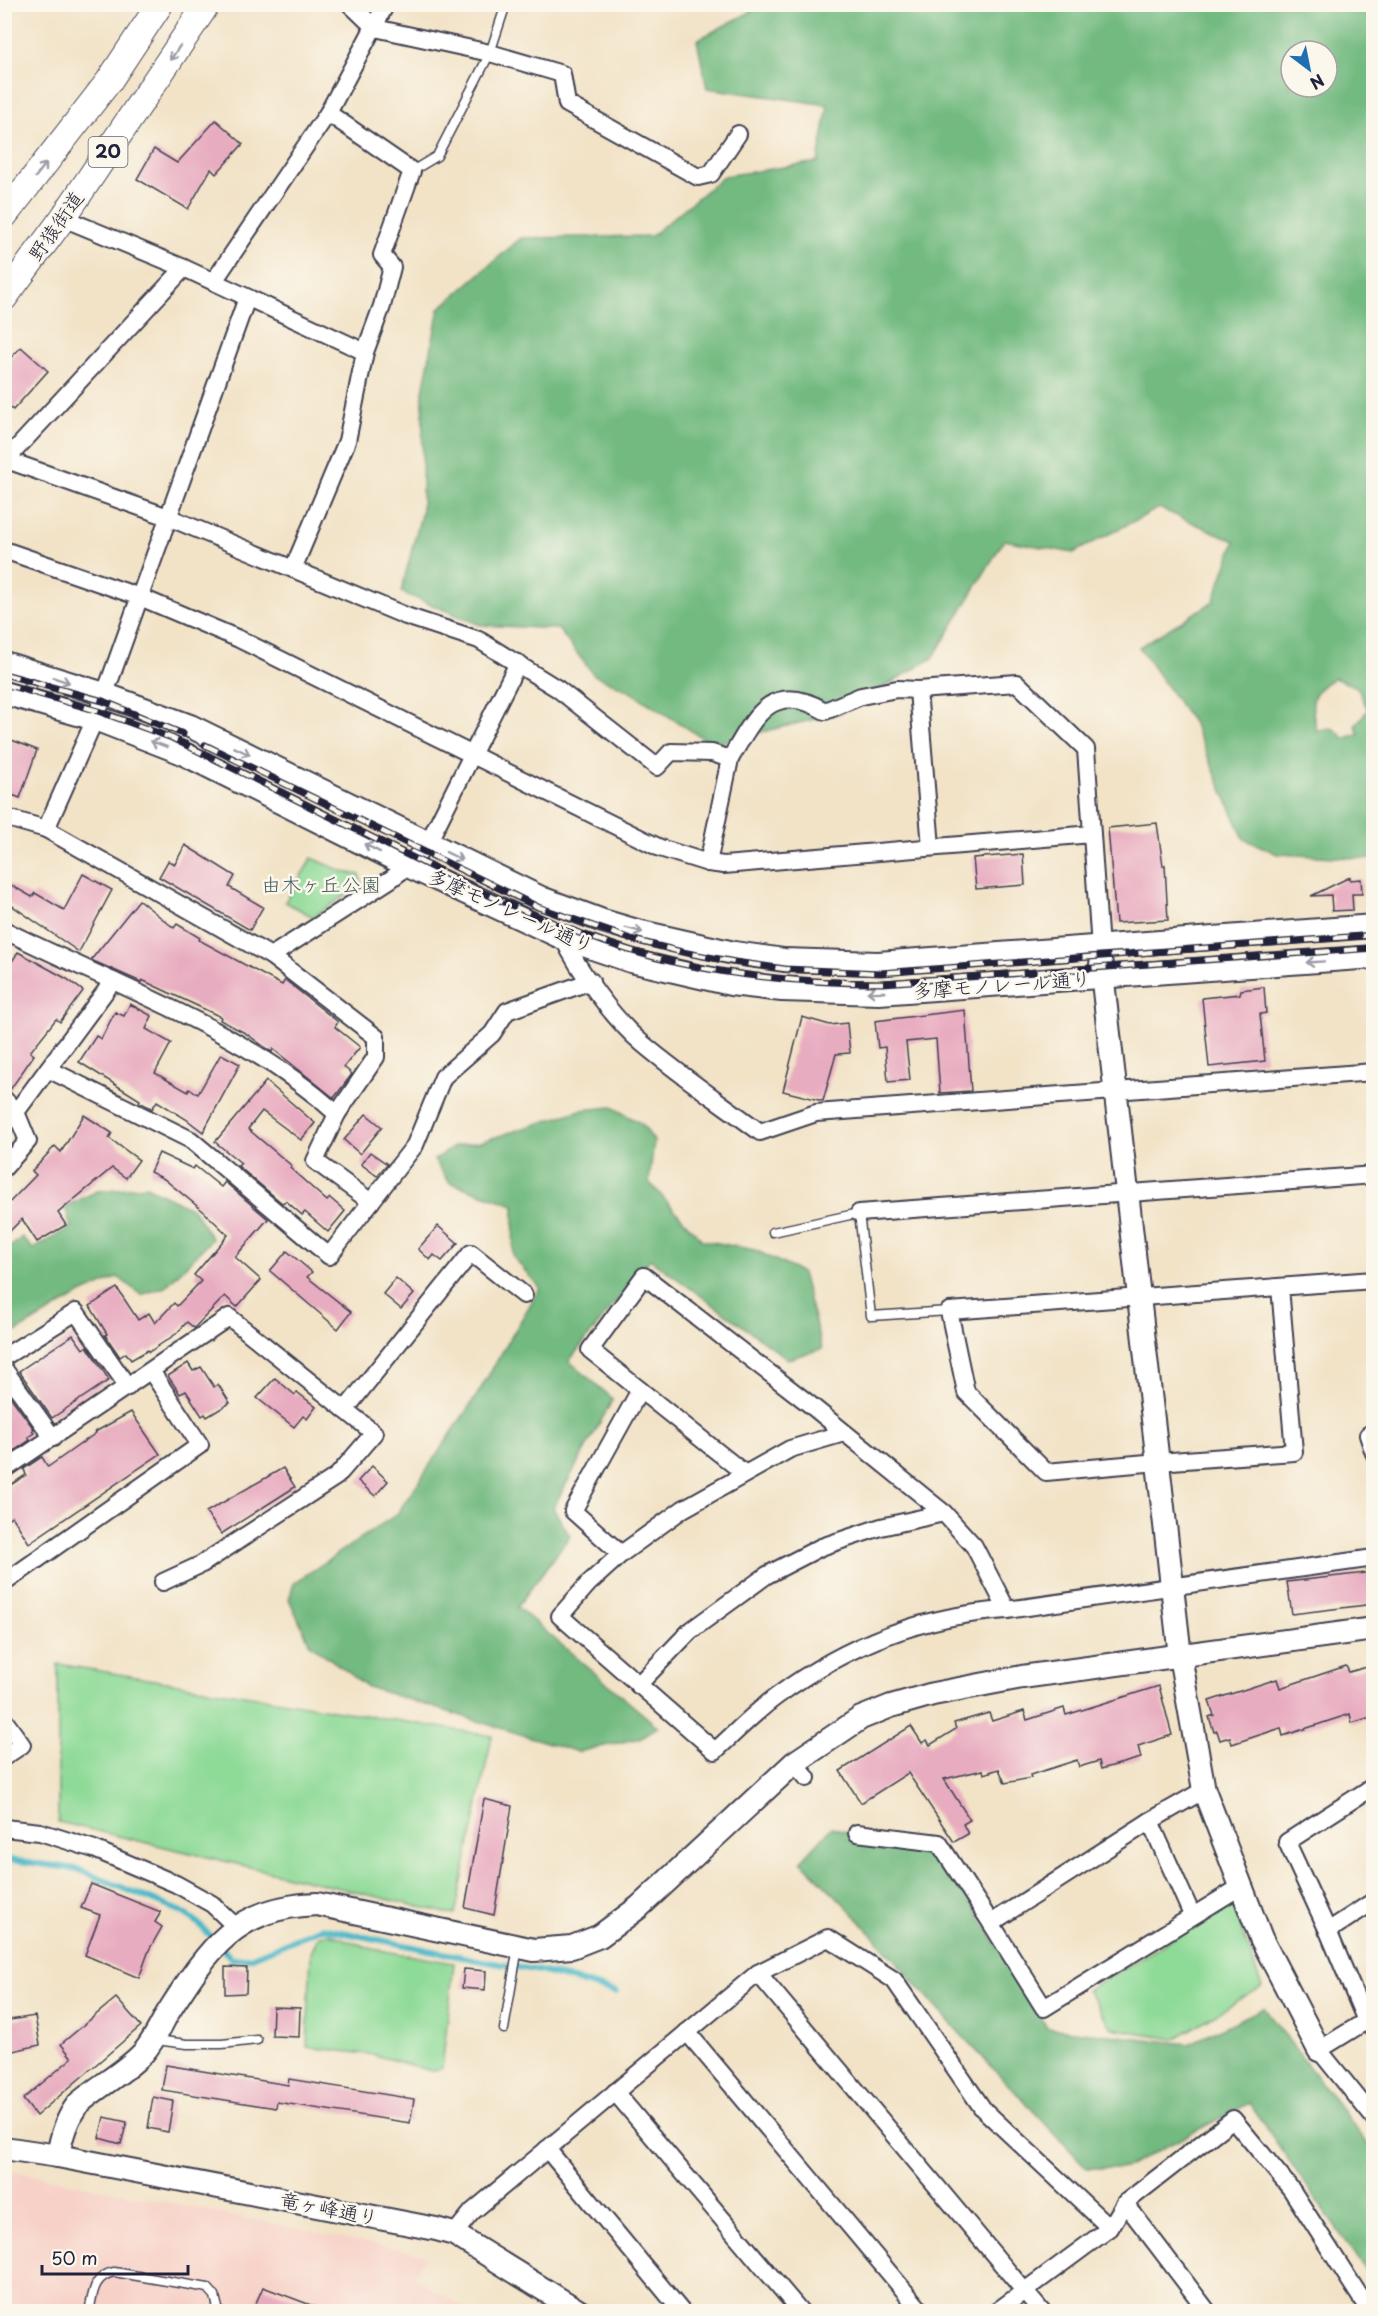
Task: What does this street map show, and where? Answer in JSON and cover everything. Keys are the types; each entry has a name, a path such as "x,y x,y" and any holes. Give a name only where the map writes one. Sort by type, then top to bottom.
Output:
{"main road":[{"name":"20","path":"7,208 109,81 160,4"},
{"name":"野猿街道","path":"4,298 63,218 207,4"}],"street":[{"path":"350,4 375,28 490,53 562,74 567,104 698,177 711,174 738,134"},
{"path":"214,281 328,113 386,4"},
{"path":"293,569 347,441 365,352 382,306 392,267 382,255 412,171 328,113"},
{"path":"63,218 214,281 365,352"},
{"path":"184,268 6,461 168,517 406,616 478,640 558,689 657,766 671,752 712,753 730,759"},
{"path":"46,829 95,719 247,298"},
{"path":"4,550 140,597 239,639 660,848 708,863 724,865 1092,834"},
{"name":"多摩モノレール通り","path":"4,663 104,694 190,726 541,898 637,931 734,953 784,960 878,963 1374,926"},
{"path":"271,956 408,866 428,843 518,663"},
{"path":"708,863 730,759 762,709 774,704 790,700 809,701 825,711 861,696 897,689 918,690 1017,682 1086,748 1102,978 1180,1656 1204,1790 1261,1938 1319,2050 1374,2118"},
{"path":"918,690 931,847"},
{"name":"多摩モノレール通り","path":"4,693 95,719 180,752 408,866 563,938 675,972 731,984 782,990 879,993 1374,957"},
{"path":"4,818 46,829 271,956 376,1037 376,1057 337,1114 315,1161 371,1202"},
{"path":"6,935 113,981 231,1039 293,1080 337,1114"},
{"path":"563,938 573,958 617,1018 641,1043 760,1132 816,1113 1374,1072"},
{"path":"16,1112 113,981"},
{"path":"48,1069 191,1140 329,1256 415,1145 443,1077 492,1034 507,1011 591,981"},
{"path":"4,1099 16,1112 28,1141 4,1168"},
{"path":"859,1213 1374,1175"},
{"path":"345,1410 471,1253 524,1295"},
{"path":"744,1473 590,1350 644,1276 944,1513 974,1546 1007,1610"},
{"path":"1280,1287 1294,1452 1046,1472 966,1392 949,1311 1374,1280"},
{"path":"4,1357 76,1312 128,1387"},
{"path":"4,1470 229,1317 374,1433 337,1476 202,1564 163,1582"},
{"path":"4,1369 52,1438"},
{"path":"4,1582 200,1445 150,1371"},
{"path":"621,1554 573,1511 640,1390"},
{"path":"1374,1431 1368,1435 1374,1453"},
{"path":"844,1433 790,1449 683,1509 621,1554 588,1583 560,1616 715,1751 776,1697 826,1663 903,1629 975,1612 1007,1610 1374,1558"},
{"path":"638,1685 690,1631 767,1575 821,1547 880,1527 944,1513"},
{"path":"58,2156 61,2139 70,2115 78,2104 143,2053 208,1953 231,1932 253,1917 283,1906 317,1904 517,1954 534,1950 572,1947 608,1930 639,1907 861,1718 891,1706 933,1694 1022,1677 1374,1629"},
{"path":"4,1720 22,1745 4,1757"},
{"path":"1319,2050 1371,2022 1287,1842 1374,1786"},
{"path":"991,1923 1150,1821 1204,1790"},
{"path":"1150,1821 1192,1916"},
{"path":"4,1828 40,1832 94,1849 176,1884 212,1904 231,1932"},
{"path":"857,1833 939,1843 1044,2008 1240,1887"},
{"path":"1328,1930 1374,1901"},
{"path":"454,2234 472,2212 758,1973 828,1938 894,1980 983,2109 1110,2228"},
{"path":"758,1973 1042,2312"},
{"path":"687,2032 922,2312"},
{"path":"615,2092 801,2312"},
{"path":"996,2312 1110,2228 1125,2203 1233,2119 1291,2189 1370,2312"},
{"name":"竜ヶ峰通り","path":"4,2148 58,2156 454,2234 580,2312"},
{"path":"547,2148 681,2312"},
{"path":"1125,2203 1208,2312"}],"lane":[{"path":"412,171 437,156 490,53 506,4"},
{"path":"773,1232 859,1213 871,1316 949,1311"},
{"path":"504,2029 517,1954"},
{"path":"152,2040 187,2044 222,2044 258,2040"},
{"path":"90,2312 96,2283 107,2273 114,2272 208,2288 215,2296 219,2312"}],"shaded area":[{"path":"4,2169 427,2255 413,2277 469,2311 5,2311"}],"green space":[{"path":"758,5 1373,5 1373,859 1278,854 1244,839 1194,725 1139,647 1213,602 1235,541 1159,508 1073,553 1004,540 933,658 840,713 712,744 629,691 594,675 558,629 480,625 401,592 422,511 423,391 439,309 521,238 651,236 724,176 818,162 828,105 707,88 697,40 758,8","holes":["1334,678 1357,687 1368,710 1355,725 1359,733 1344,739 1333,729 1326,728 1317,731 1313,700 1319,689"]},
{"name":"由木ヶ丘公園","path":"312,858 344,872 360,875 361,885 313,917 285,902"},
{"path":"612,1107 642,1124 654,1141 649,1182 702,1240 755,1250 802,1273 822,1349 788,1359 650,1259 569,1361 613,1399 553,1508 570,1536 517,1607 658,1727 640,1738 578,1752 368,1687 310,1644 289,1599 294,1583 397,1514 477,1395 540,1288 513,1257 514,1205 449,1182 434,1160 455,1146 480,1142 581,1110"},
{"path":"146,1186 193,1209 212,1239 165,1287 141,1295 118,1277 77,1296 14,1333 5,1326 5,1252 22,1237 33,1249 71,1227 65,1207 97,1191"},
{"path":"58,1664 492,1736 455,1915 58,1822"},
{"path":"832,1827 896,1848 946,1861 1047,2028 1189,2044 1264,2008 1373,2151 1373,2281 1249,2103 1125,2168 1087,2168 954,2027 851,1911 801,1861"},
{"path":"1232,1903 1262,1987 1174,2039 1112,2028 1087,1990"},
{"path":"329,1934 373,1949 454,1963 442,2068 431,2071 375,2055 307,2047 311,1953 318,1937"}],"building":[{"path":"216,120 243,144 216,174 211,169 188,209 137,179 154,149 177,163"},
{"path":"21,347 48,371 13,410 4,402 4,365"},
{"path":"4,737 37,750 20,798 4,792"},
{"path":"1157,823 1163,866 1165,865 1168,920 1116,923 1108,828"},
{"path":"185,845 235,876 229,887 263,907 250,930 159,877 168,861 175,864"},
{"path":"1023,854 1025,885 976,889 973,858"},
{"path":"83,874 112,890 79,952 4,900 4,881 32,897 35,893 64,910"},
{"path":"1350,877 1350,880 1361,879 1362,894 1352,894 1353,910 1332,911 1331,895 1311,896"},
{"path":"139,900 174,928 177,924 200,938 199,940 282,985 285,980 338,1022 335,1027 360,1047 344,1067 352,1074 334,1098 273,1049 272,1052 245,1033 220,1020 221,1017 142,980 141,982 91,960"},
{"path":"18,952 67,979 83,991 60,1022 56,1019 30,1052 34,1055 10,1090 4,1089 4,974"},
{"path":"1264,987 1266,1013 1260,1014 1265,1061 1209,1067 1202,998 1240,994 1241,990"},
{"path":"130,1004 152,1016 146,1029 171,1043 155,1073 188,1092 189,1089 198,1094 221,1054 240,1064 203,1132 157,1101 152,1109 139,1102 140,1100 79,1062 96,1036 101,1039 115,1012 124,1016"},
{"path":"965,1010 971,1091 940,1093 936,1039 906,1042 910,1080 888,1082 885,1047 878,1048 875,1021"},
{"path":"802,1017 830,1025 847,1023 850,1053 836,1054 823,1101 783,1091"},
{"path":"266,1081 315,1123 301,1140 262,1111 248,1129 292,1166 290,1168 327,1201 330,1198 345,1211 328,1232 305,1212 302,1215 286,1201 282,1203 238,1166 241,1163 215,1142"},
{"path":"366,1114 382,1127 360,1154 344,1140"},
{"path":"84,1115 112,1133 109,1138 139,1160 126,1178 112,1168 58,1213 66,1225 37,1242 22,1219 4,1237 4,1208 36,1175 32,1171 55,1146 61,1152"},
{"path":"370,1152 387,1164 377,1176 361,1164"},
{"path":"159,1153 193,1169 195,1166 221,1187 225,1182 268,1219 235,1257 261,1280 237,1307 225,1296 194,1328 187,1322 176,1334 149,1352 148,1350 131,1360 126,1353 120,1357 90,1306 117,1288 138,1320 149,1313 155,1323 174,1303 177,1306 201,1281 194,1275 228,1235 164,1179 150,1172"},
{"path":"438,1226 458,1243 442,1261 434,1255 430,1260 418,1249"},
{"path":"287,1251 312,1272 307,1277 351,1312 338,1329 270,1271"},
{"path":"396,1278 414,1294 401,1309 383,1294"},
{"path":"73,1335 83,1349 87,1346 109,1380 52,1418 19,1371"},
{"path":"188,1363 193,1371 201,1367 214,1387 218,1384 230,1403 207,1417 205,1414 202,1416 186,1391 180,1394 168,1376"},
{"path":"275,1378 295,1395 297,1392 316,1407 307,1419 303,1416 294,1427 257,1398"},
{"path":"4,1388 34,1429 32,1431 34,1433 28,1437 30,1440 12,1452 4,1441"},
{"path":"131,1412 160,1454 29,1543 12,1516 4,1521 4,1493 11,1489 9,1486 26,1475 24,1469 42,1457 48,1467 95,1432"},
{"path":"372,1466 388,1481 375,1496 358,1481"},
{"path":"283,1468 295,1487 221,1534 206,1512"},
{"path":"1374,1572 1374,1604 1292,1614 1287,1582"},
{"path":"1374,1665 1374,1716 1352,1723 1350,1714 1283,1736 1281,1728 1232,1744 1230,1737 1220,1740 1217,1731 1214,1732 1209,1717 1214,1715 1209,1701 1277,1679 1280,1688 1346,1666 1349,1672"},
{"path":"1159,1686 1172,1735 1138,1746 1141,1758 1101,1769 1099,1761 1079,1767 1077,1760 1030,1775 1031,1778 1005,1783 999,1769 984,1774 983,1770 944,1779 970,1820 963,1824 968,1834 954,1842 908,1773 861,1803 840,1771 911,1726 922,1743 927,1740 930,1745 956,1729 954,1723 989,1713 992,1721 1024,1711 1027,1720 1064,1708 1066,1715"},
{"path":"484,1799 512,1806 494,1915 465,1908"},
{"path":"91,1884 161,1912 155,1922 162,1927 149,1950 139,1978 85,1955 100,1915 81,1908"},
{"path":"225,1967 247,1968 246,1993 225,1994"},
{"path":"464,1969 486,1971 485,1990 462,1988"},
{"path":"116,1998 141,2026 36,2116 23,2099 72,2058 61,2044"},
{"path":"273,2007 300,2008 299,2037 272,2036"},
{"path":"35,2016 40,2045 4,2053 4,2021"},
{"path":"166,2065 288,2085 289,2079 414,2099 410,2123 277,2102 276,2108 162,2090"},
{"path":"153,2097 173,2101 168,2132 148,2128"},
{"path":"104,2117 127,2122 121,2144 99,2138"},
{"path":"263,2287 324,2310 324,2312 252,2312"}],"waterway":[{"path":"4,1859 77,1869 184,1913 196,1921 232,1959 250,1958 322,1928 540,1971 616,1992"}],"railway":[{"path":"4,674 103,701 183,734"},
{"path":"4,684 98,711 172,738 484,893 555,923 628,950 703,968 780,979 883,983 1374,948"},
{"path":"205,745 538,907 634,940 735,962 785,969 881,973 1374,935"}]}
